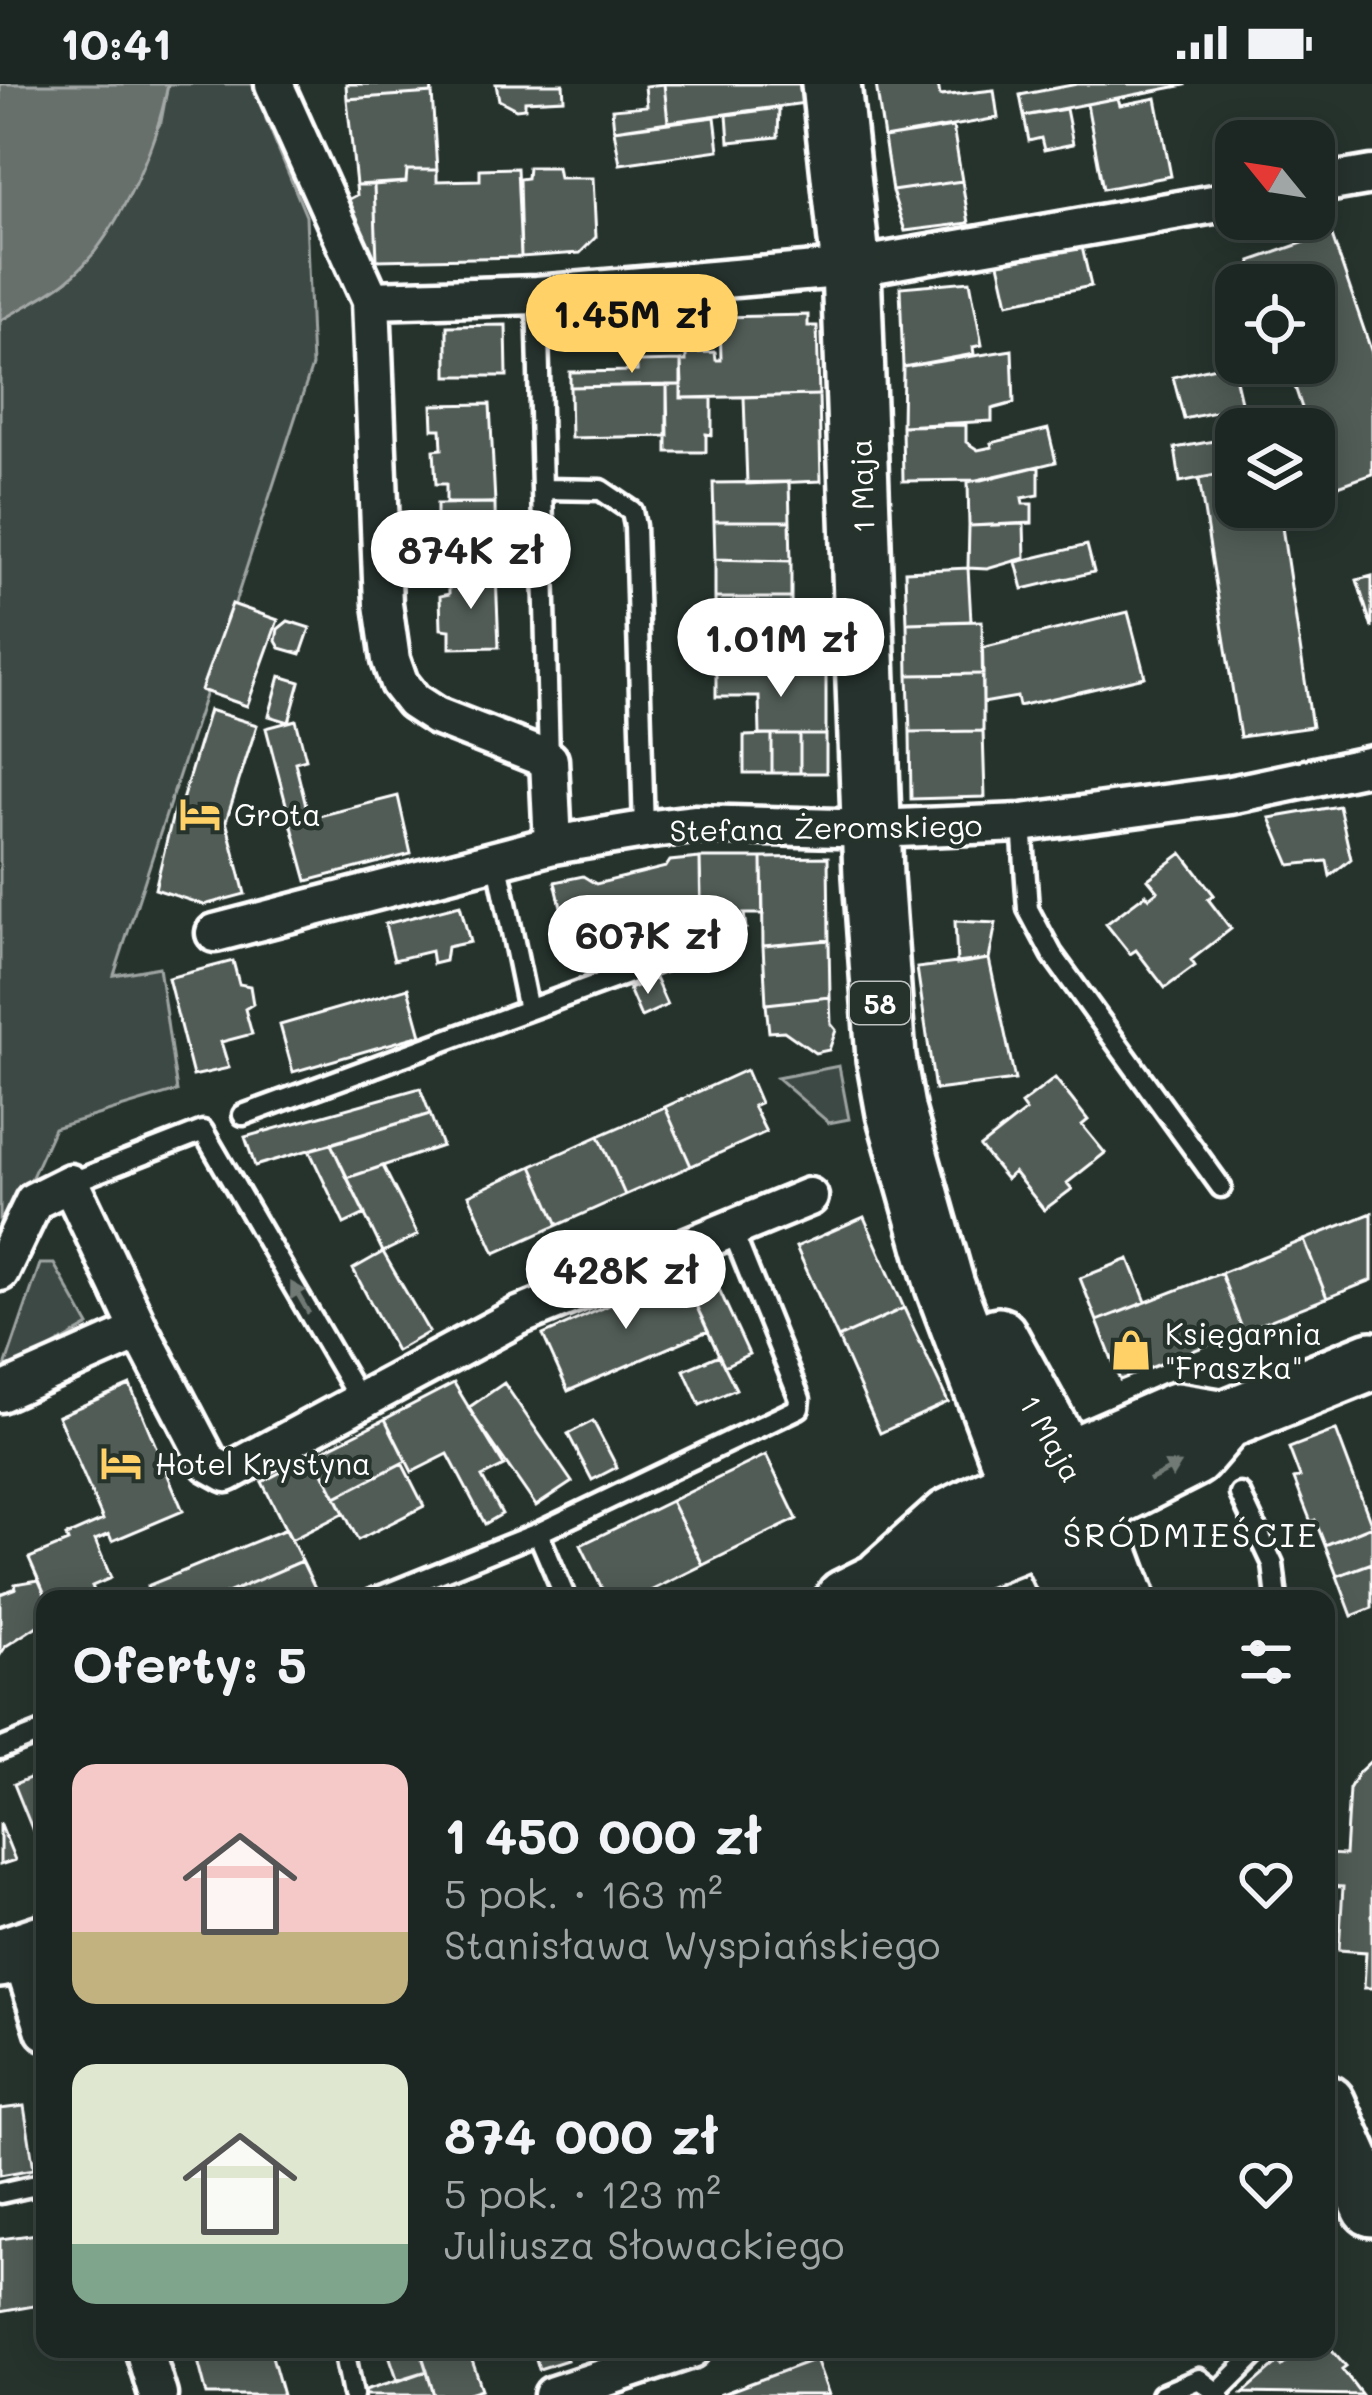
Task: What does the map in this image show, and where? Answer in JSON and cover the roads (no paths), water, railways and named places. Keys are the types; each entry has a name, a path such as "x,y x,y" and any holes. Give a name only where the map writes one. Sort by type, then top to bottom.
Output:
{"main road":[{"name":"1 Maja","path":"831,84 851,268 883,1034 896,1113 945,1286 974,1357 1042,1492"},
{"name":"1 Maja","path":"914,1173 1024,1389 1042,1492"},
{"name":"1 Maja","path":"950,1518 966,1487 975,1454 979,1412 974,1357"},
{"path":"862,1590 950,1518 1042,1492 1093,1510 1193,1457 1226,1420 1372,1361"},
{"path":"865,1590 974,1561 1042,1492 1176,1412 1226,1420"},
{"path":"1042,1492 1071,1590"},
{"path":"1093,1510 1123,1590"},
{"path":"1335,2124 1372,2207"}],"street":[{"path":"274,84 371,300 383,604 399,683 413,701 436,716 549,760 553,845"},
{"path":"1335,181 1372,175"},
{"path":"371,300 537,295 851,268 1215,204"},
{"name":"Stefana Żeromskiego","path":"215,933 553,845 644,830 694,824 873,829 1022,823 1230,795 1372,765"},
{"path":"0,1272 34,1202 70,1183 208,1462 226,1473 520,1316 808,1197"},
{"path":"0,1393 140,1331"},
{"path":"16,1949 36,2006"},
{"path":"147,2358 158,2395"},
{"path":"553,2395 636,2359"}],"lane":[{"path":"537,295 549,760"},
{"path":"544,489 601,490 632,511 644,830"},
{"path":"1022,823 1028,909 1052,954 1221,1187"},
{"path":"497,860 528,1010"},
{"path":"242,1114 681,954"},
{"path":"70,1183 203,1131 359,1399"},
{"path":"396,1590 538,1533 799,1408 800,1399 732,1230"},
{"path":"1240,1494 1273,1564 1276,1590"},
{"path":"538,1533 562,1590"},
{"path":"0,1749 36,1735"},
{"path":"0,2193 36,2185"},
{"path":"346,2358 353,2395"},
{"path":"1161,2395 1198,2379 1219,2393 1252,2358"}],"place":[{"name":"Grota","path":"200,814"},
{"name":"Księgarnia \"Fraszka\"","path":"1131,1350"},
{"name":"Hotel Krystyna","path":"121,1463"}],"district":[{"name":"ŚRÓDMIEŚCIE","path":"1191,1533"}]}
